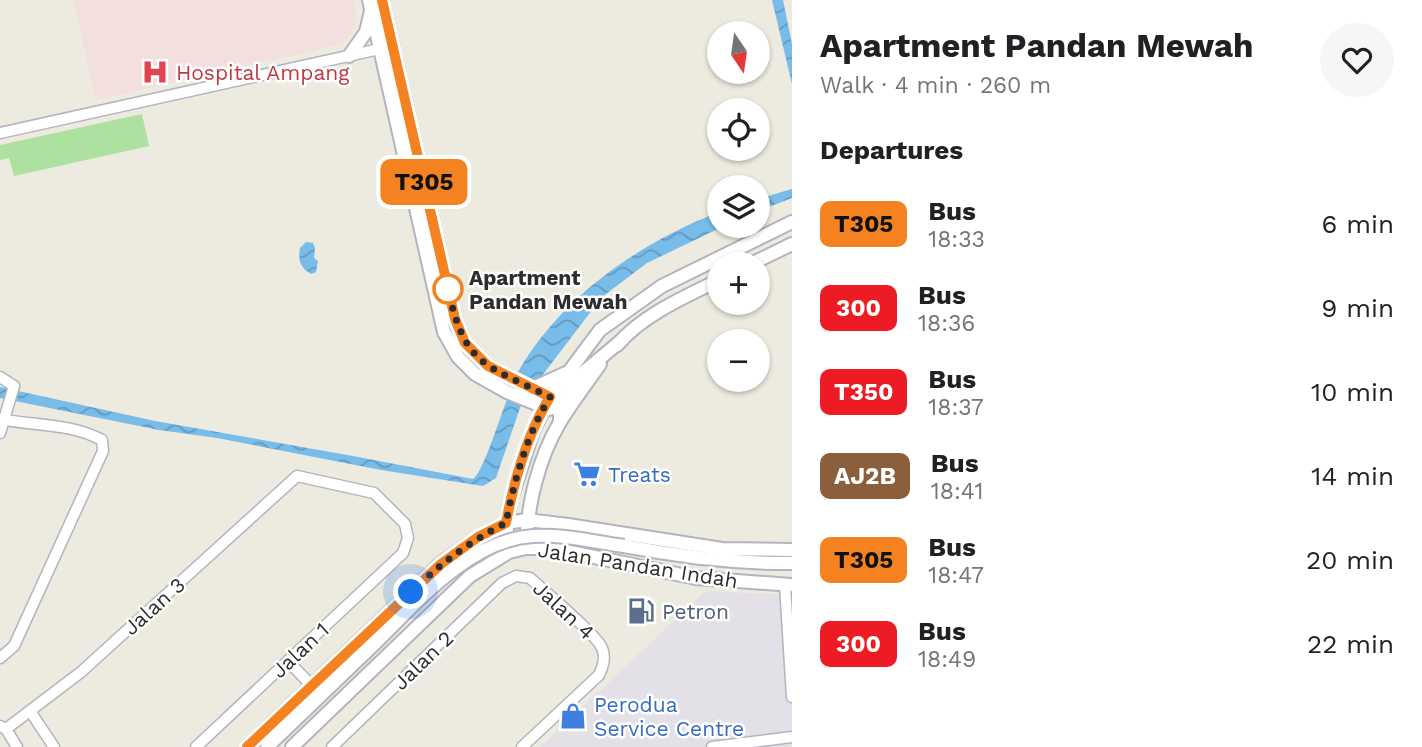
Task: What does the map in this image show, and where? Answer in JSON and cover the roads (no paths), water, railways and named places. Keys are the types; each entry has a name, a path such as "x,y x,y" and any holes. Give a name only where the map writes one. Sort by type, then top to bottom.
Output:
{"main road":[{"path":"382,0 386,47 444,332 466,366 506,392 527,401 550,404"},
{"path":"370,5 386,47 455,319 465,343 488,366 533,388 550,404 560,421"},
{"path":"349,56 366,32 370,5"},
{"path":"533,431 569,371 600,330 662,286 792,222"},
{"path":"770,255 792,244"},
{"path":"550,404 622,340 667,306 707,286"},
{"path":"526,548 527,520 542,462 560,421 601,363 622,340"},
{"path":"533,388 569,371"},
{"path":"509,552 506,523 535,418 527,401"},
{"name":"Jalan Pandan Indah","path":"247,747 453,554 506,523 527,520 722,549 792,550"},
{"path":"564,551 557,535 568,525"},
{"path":"267,747 457,566 486,548 534,536 561,537 710,561 792,564"},
{"name":"Jalan Pandan Indah","path":"292,747 470,576 509,552 526,548 551,548 696,578 788,585"},
{"path":"453,554 459,552 472,558 473,569 470,576"}],"street":[{"path":"0,133 386,47"},
{"path":"0,377 14,386 0,433"},
{"path":"0,658 13,646 103,451 102,440 92,434 3,419"},
{"name":"Jalan 1","path":"196,747 404,553 408,538 405,524 374,493 297,476"},
{"name":"Jalan 3","path":"3,728 81,672 297,476"},
{"name":"Jalan 2","path":"332,747 502,583 516,576"},
{"name":"Jalan 4","path":"516,576 530,578 597,641 604,658 599,675 522,747"},
{"path":"788,585 792,697"},
{"path":"288,661 312,686"},
{"path":"30,711 54,747"},
{"path":"3,728 17,747"},
{"path":"712,747 792,737"}],"water":[{"path":"772,0 783,0 792,44 792,84"},
{"path":"792,189 792,198 770,206 770,195"},
{"path":"707,217 707,234 647,263 602,297 522,402 496,478 483,486 159,430 0,398 0,387 155,421 473,479 484,462 518,372 556,320 579,297 632,256"},
{"path":"306,242 313,243 314,258 318,261 316,272 311,274 304,269 300,260 300,248"}],"place":[{"name":"Hospital Ampang","path":"155,72"},
{"name":"Apartment Pandan Mewah","path":"448,289"},
{"name":"Treats","path":"587,474"},
{"name":"Petron","path":"641,611"},
{"name":"Perodua Service Centre","path":"573,716"}]}
